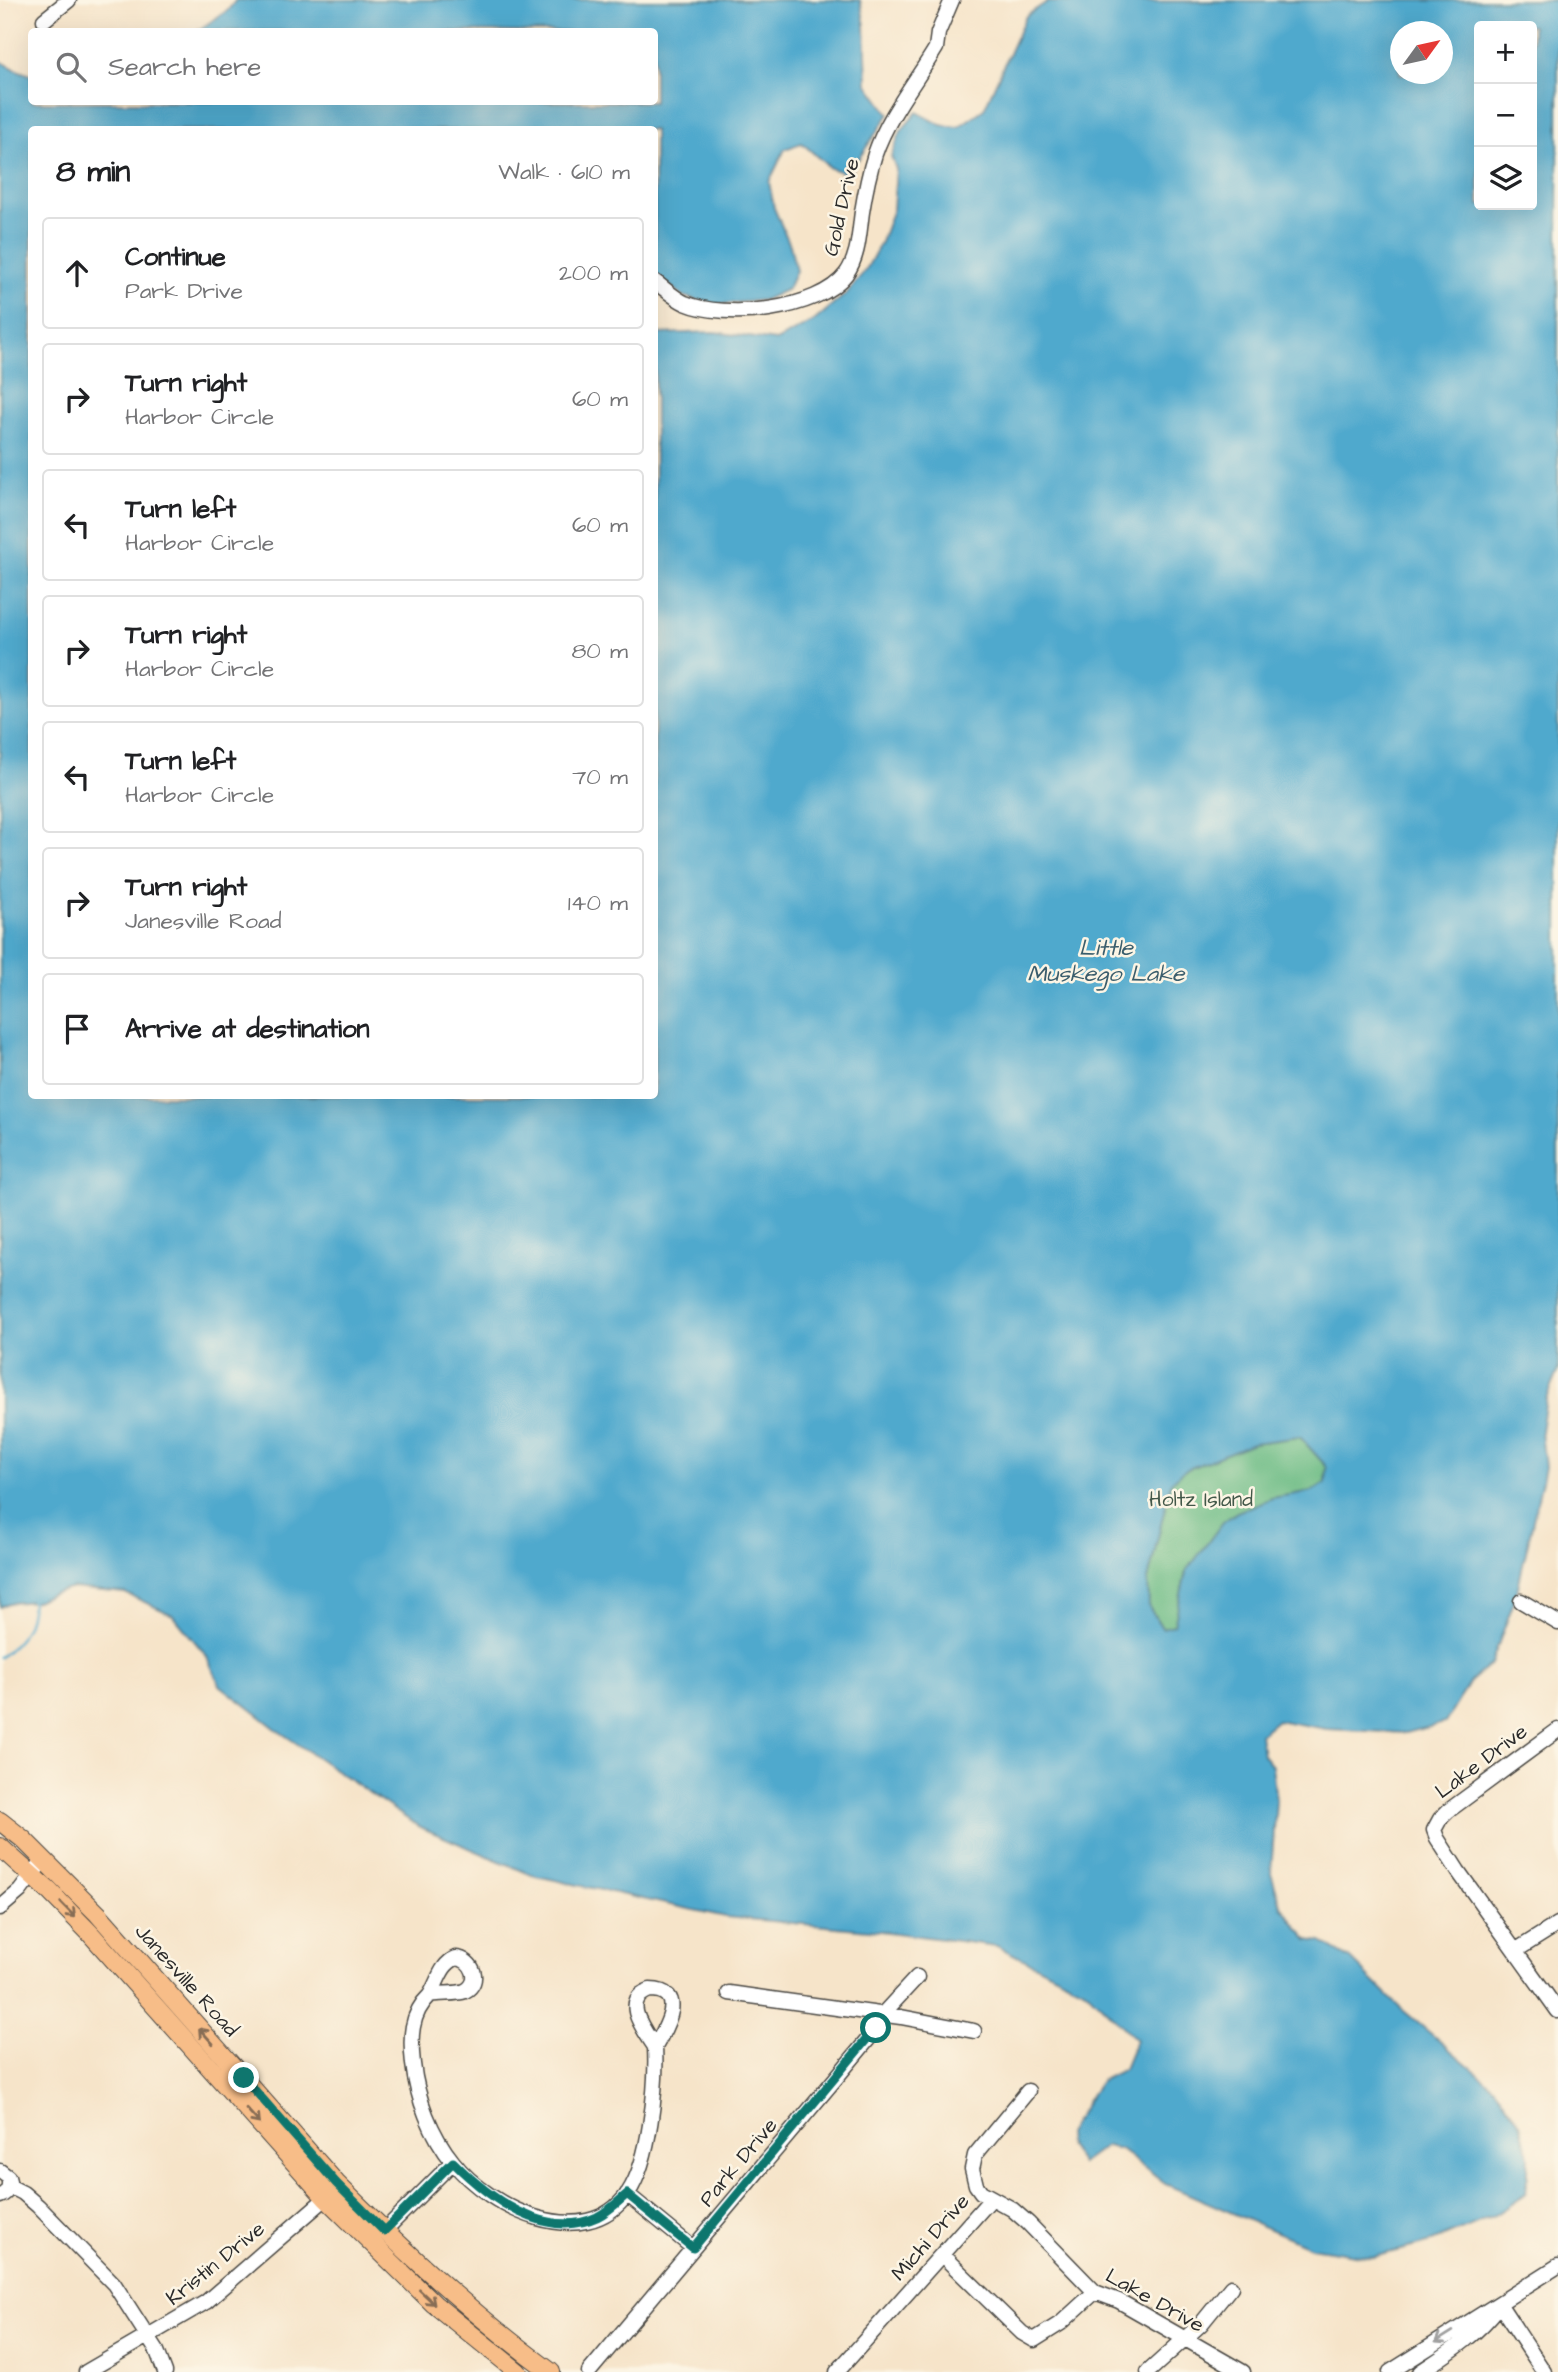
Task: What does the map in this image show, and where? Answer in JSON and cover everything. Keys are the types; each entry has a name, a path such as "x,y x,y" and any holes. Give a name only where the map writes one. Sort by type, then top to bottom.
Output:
{"main road":[{"name":"Janesville Road","path":"0,1821 44,1859 133,1954 179,2019 237,2085 326,2198 453,2320 518,2372"},
{"name":"Janesville Road","path":"0,1847 50,1892 120,1967 179,2019"},
{"path":"120,1967 133,1954"},
{"name":"Janesville Road","path":"237,2085 320,2164 381,2228 449,2291 551,2372"},
{"path":"320,2164 327,2186 326,2198 346,2201 381,2228 386,2250 393,2264"},
{"path":"343,2214 371,2232 379,2234 381,2228"}],"street":[{"path":"44,20 69,0"},
{"name":"Gold Drive","path":"658,284 685,302 716,310 787,307 817,296 846,274 856,253 871,168 883,135 936,48 938,33 952,0"},
{"path":"1521,1601 1558,1623"},
{"name":"Lake Drive","path":"1515,1951 1443,1849 1434,1830 1448,1811 1558,1730"},
{"path":"0,1908 20,1891 44,1859"},
{"path":"1558,1924 1515,1951 1558,2011"},
{"name":"Park Drive","path":"589,2372 870,2037 881,2016 917,1978"},
{"path":"729,1993 911,2019 974,2031"},
{"path":"430,1995 419,2007 412,2029 411,2044 414,2075 429,2122 453,2162 472,2180 499,2200 528,2215 554,2223 578,2222 598,2216 627,2194 646,2142 652,2112 655,2047"},
{"name":"Michi Drive","path":"837,2372 991,2199 975,2185 972,2162 1028,2091"},
{"path":"381,2228 453,2162"},
{"path":"0,2171 8,2177 5,2191 31,2199 94,2261 127,2302 157,2351 165,2372"},
{"path":"627,2194 693,2248"},
{"name":"Kristin Drive","path":"86,2372 206,2302 326,2198"},
{"name":"Lake Drive","path":"991,2199 1012,2209 1028,2222 1095,2292 1119,2301 1243,2372"},
{"path":"943,2256 1022,2333 1034,2340 1061,2323 1095,2292"},
{"path":"1390,2372 1558,2266"},
{"path":"1148,2372 1184,2340 1231,2287"},
{"path":"1420,2372 1484,2326 1500,2305"},
{"path":"1500,2305 1544,2372"}],"green space":[{"name":"Holtz Island","path":"1300,1437 1327,1467 1326,1483 1312,1491 1272,1498 1186,1572 1175,1625 1162,1628 1149,1607 1148,1580 1171,1481 1185,1470 1253,1443"}],"water":[{"name":"Little Muskego Lake","path":"236,0 860,0 865,25 867,83 889,114 848,174 830,168 802,143 785,149 769,182 774,208 790,245 796,271 788,289 764,300 713,305 683,296 658,277 658,126 28,126 28,1099 658,1099 658,334 714,332 776,341 814,321 847,293 867,268 881,242 893,209 896,169 891,156 901,131 917,112 941,125 958,127 984,109 1026,16 1047,2 1558,0 1558,1370 1546,1399 1541,1431 1545,1467 1516,1596 1491,1664 1470,1682 1445,1723 1406,1733 1326,1729 1277,1720 1260,1734 1263,1755 1272,1766 1276,1801 1271,1873 1282,1908 1308,1940 1321,1942 1351,1959 1398,2006 1494,2087 1520,2123 1529,2157 1526,2194 1491,2217 1432,2242 1373,2257 1311,2247 1165,2184 1120,2149 1106,2146 1081,2164 1068,2145 1067,2134 1100,2081 1124,2069 1136,2040 1086,1990 997,1946 880,1931 726,1917 532,1875 418,1826 280,1732 220,1685 206,1655 173,1615 125,1593 73,1588 36,1601 9,1603 0,1607 0,61 28,74 28,105 658,105 658,28 201,28 228,10","holes":["1300,1437 1327,1467 1326,1483 1312,1491 1272,1498 1237,1512 1223,1522 1186,1572 1174,1625 1162,1628 1149,1607 1148,1580 1171,1482 1185,1470 1253,1443"]}],"waterway":[{"path":"0,1657 14,1645 27,1626 32,1600"}],"route":[{"path":"244,2078 336,2183 384,2231 453,2162 499,2200 528,2215 554,2223 585,2221 598,2216 627,2194 693,2248 876,2028"}]}
